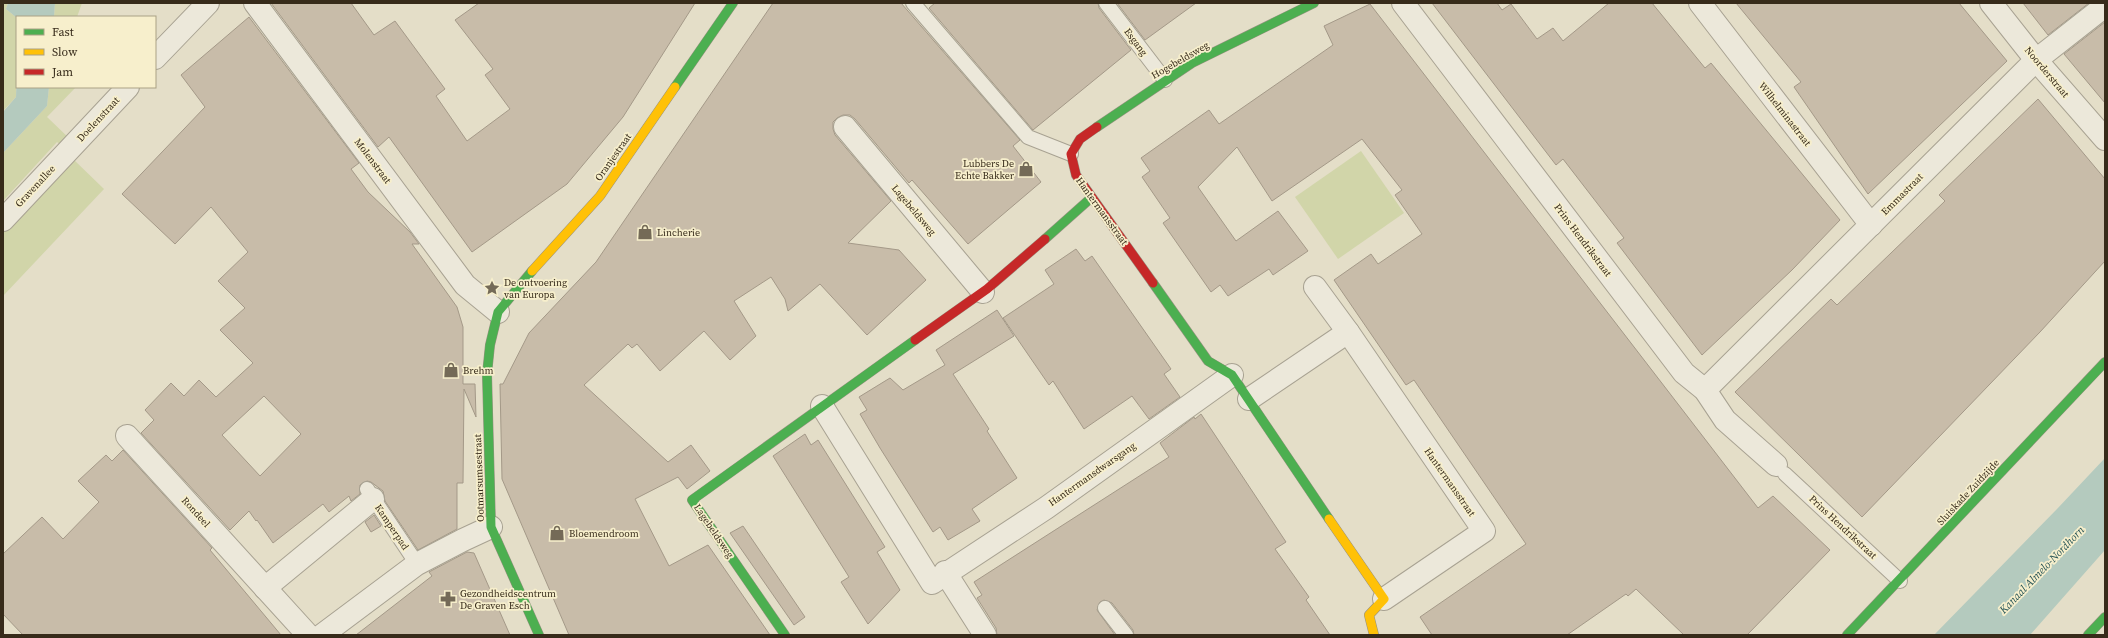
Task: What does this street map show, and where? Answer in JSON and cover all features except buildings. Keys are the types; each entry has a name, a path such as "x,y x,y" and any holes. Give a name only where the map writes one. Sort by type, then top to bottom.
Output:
{"street":[{"path":"156,57 208,3"},
{"name":"Molenstraat","path":"255,3 465,285 498,312"},
{"name":"Oranjestraat","path":"498,312 520,284 600,196 733,3"},
{"name":"Hogebeldsweg","path":"1071,154 1080,139 1192,63 1314,3"},
{"name":"Prins Hendrikstraat","path":"1403,3 1684,373 1705,390 1725,420 1780,470"},
{"name":"Wilhelminastraat","path":"1700,3 1871,225"},
{"name":"Noorderstraat","path":"1991,3 2036,60 2105,139"},
{"name":"Emmastraat","path":"1705,390 2036,60 2105,6"},
{"name":"Doelenstraat","path":"68,152 127,88"},
{"name":"Lagebeldsweg","path":"844,127 983,292"},
{"name":"Gravenallee","path":"3,220 68,152"},
{"name":"Hantermansstraat","path":"1071,154 1076,175 1091,198 1119,234 1208,361 1232,375 1384,599"},
{"name":"Lagebeldsweg","path":"785,635 692,500 983,292 1091,198"},
{"name":"Hantermansstraat","path":"1315,287 1348,332 1484,531 1384,599 1369,615 1374,635"},
{"name":"Ootmarsumsestraat","path":"498,312 490,345 487,374 491,527 539,635"},
{"path":"1249,399 1348,332"},
{"name":"Sluiskade Zuidzijde","path":"1847,635 1900,581 2105,362"},
{"name":"Hantermansdwarsgang","path":"947,571 1046,508 1232,375"},
{"path":"822,406 932,583 947,571 985,635"},
{"name":"Rondeel","path":"127,436 308,635"},
{"path":"265,588 370,494"},
{"path":"322,635 417,564 491,527"},
{"path":"2088,635 2105,617"}],"lane":[{"path":"913,3 1028,137 1071,154"},
{"name":"Esgang","path":"1106,3 1165,80"},
{"name":"Prins Hendrikstraat","path":"1780,470 1900,581"},
{"name":"Kamperpad","path":"370,494 417,564"},
{"path":"1104,608 1126,635"}],"green space":[{"path":"3,3 8,3 6,9 16,17 16,97 3,111"},
{"path":"55,3 82,3 77,16 54,16"},
{"path":"49,88 75,88 47,117 72,141 64,149 57,142 3,201 3,153 47,106"},
{"path":"1361,151 1404,213 1338,259 1295,197"},
{"path":"73,159 104,189 3,296 3,232"}],"water":[{"path":"8,3 55,3 54,16 16,17 6,9"},
{"path":"16,88 49,88 47,106 3,153 3,112 16,97"},
{"name":"Kanaal Almelo-Nordhorn","path":"2105,458 2105,550 2030,635 1934,635 2057,509"}],"traffic: fast":[{"path":"675,87 733,3"},
{"path":"1097,127 1192,63 1314,3"},
{"path":"1045,239 1091,198"},
{"path":"532,271 498,312 490,345 487,374 491,527 539,635"},
{"path":"1153,283 1208,361 1232,375 1329,519"},
{"path":"785,635 692,500 915,340"},
{"path":"1847,635 2105,362"},
{"path":"2088,635 2105,617"}],"traffic: slow":[{"path":"532,271 600,196 675,87"},
{"path":"1329,519 1384,599 1369,615 1374,635"}],"traffic: jam":[{"path":"1097,127 1080,139 1071,154 1076,175 1153,283"},
{"path":"915,340 987,289 1045,239"}],"place":[{"name":"Lubbers De Echte Bakker","path":"1026,169"},
{"name":"Lincherie","path":"645,232"},
{"name":"De ontvoering van Europa","path":"492,288"},
{"name":"Brehm","path":"451,370"},
{"name":"Bloemendroom","path":"557,533"},
{"name":"Gezondheidscentrum De Graven Esch","path":"448,599"}]}
